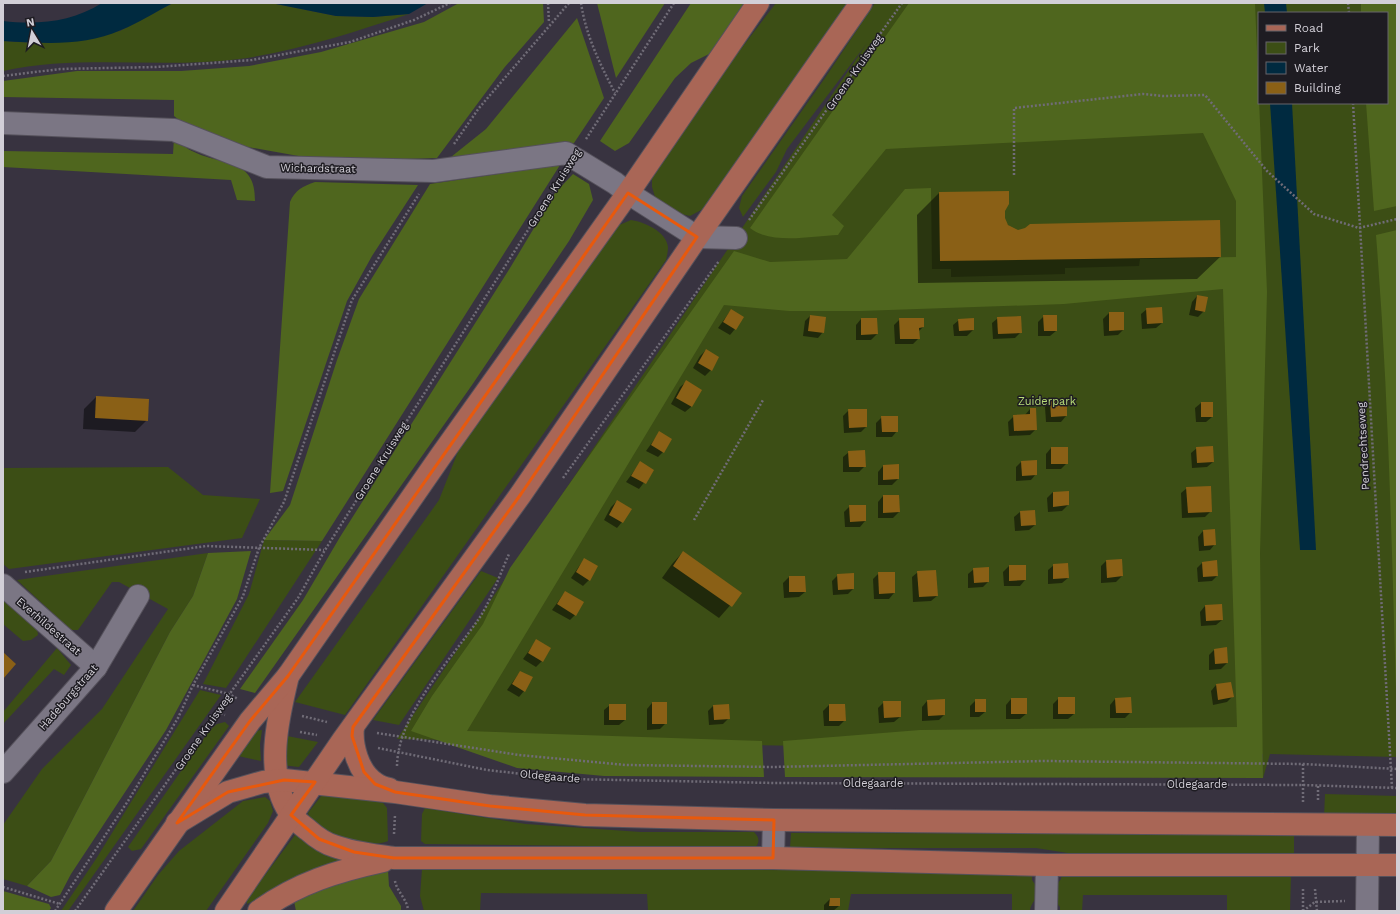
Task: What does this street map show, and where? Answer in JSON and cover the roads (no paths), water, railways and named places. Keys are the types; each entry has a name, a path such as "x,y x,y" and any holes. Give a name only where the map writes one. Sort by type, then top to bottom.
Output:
{"main road":[{"path":"116,911 250,721 288,676 628,193 758,3"},
{"path":"226,911 291,815 315,782 353,735 521,494 697,237 861,3"},
{"path":"288,676 276,727 275,755 278,780 286,806 291,815 319,839 333,846 394,858 773,858 1047,865 1397,865"},
{"path":"353,735 359,762 369,778 375,784 396,792"},
{"path":"177,823 228,792 278,780 315,782 490,806 585,815 774,820 1397,825"},
{"path":"259,911 284,895 340,870 394,858"}],"street":[{"name":"Wichardstraat","path":"3,123 174,130 267,167 434,171 566,153 615,183 628,193"},
{"path":"628,193 697,237 736,238"},
{"name":"Everhildestraat","path":"11,579 96,666"},
{"name":"Hadeburgstraat","path":"3,772 96,666 138,596"},
{"path":"773,858 774,820"},
{"path":"1367,911 1368,825"},
{"path":"1046,911 1047,865"}],"water":[{"path":"102,3 173,3 128,27 93,39 63,43 3,41 3,21 29,23 54,21 79,14"},
{"path":"271,3 428,3 409,14 373,17 336,16"},
{"path":"1264,3 1286,3 1287,12 1265,12"},
{"path":"1270,104 1292,104 1316,550 1300,550"}],"park label":[{"name":"Zuiderpark","path":"1047,401"}]}
